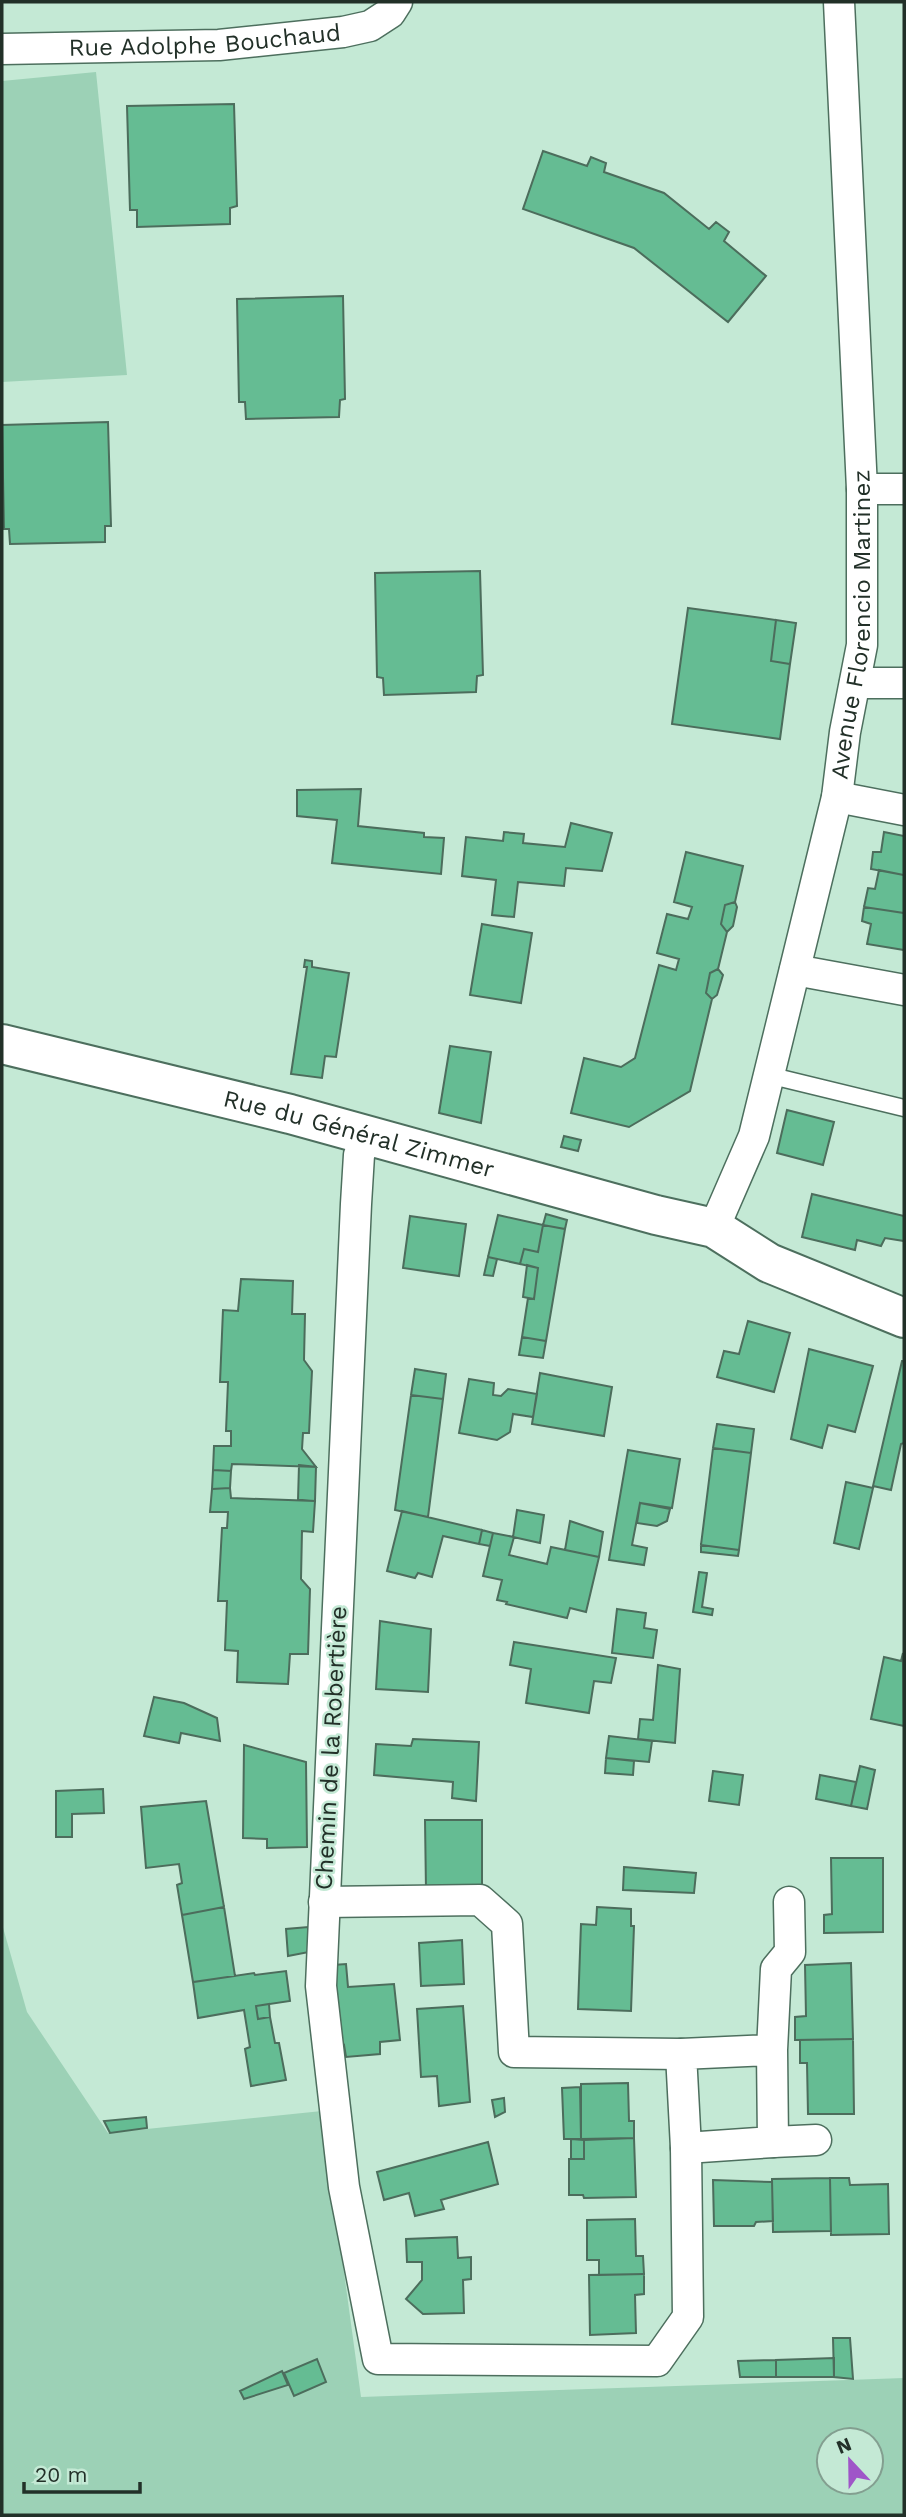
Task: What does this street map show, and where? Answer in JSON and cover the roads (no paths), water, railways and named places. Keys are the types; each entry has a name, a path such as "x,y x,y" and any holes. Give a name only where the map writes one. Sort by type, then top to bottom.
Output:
{"street":[{"name":"Rue Adolphe Bouchaud","path":"2,49 219,45 343,32 370,26 390,13 397,2"},
{"name":"Avenue Florencio Martinez","path":"713,1228 754,1136 837,797 845,732 862,645 862,489 839,2"},
{"path":"862,489 904,489"},
{"path":"855,684 904,683"},
{"path":"837,797 904,810"},
{"path":"795,970 904,990"},
{"name":"Rue du Général Zimmer","path":"2,1044 290,1114 656,1215 713,1228 769,1263 904,1318"},
{"name":"Chemin de la Robertière","path":"368,1135 359,1154 356,1193 321,1986 344,2187 378,2359 657,2361 688,2317 686,2148"},
{"path":"324,1902 480,1900 507,1923 514,2052 681,2054 772,2050"},
{"path":"773,2142 772,2050 776,1969 790,1952 789,1902"},
{"path":"681,2054 686,2148 816,2140"}],"lane":[{"path":"768,1074 904,1108"}]}
